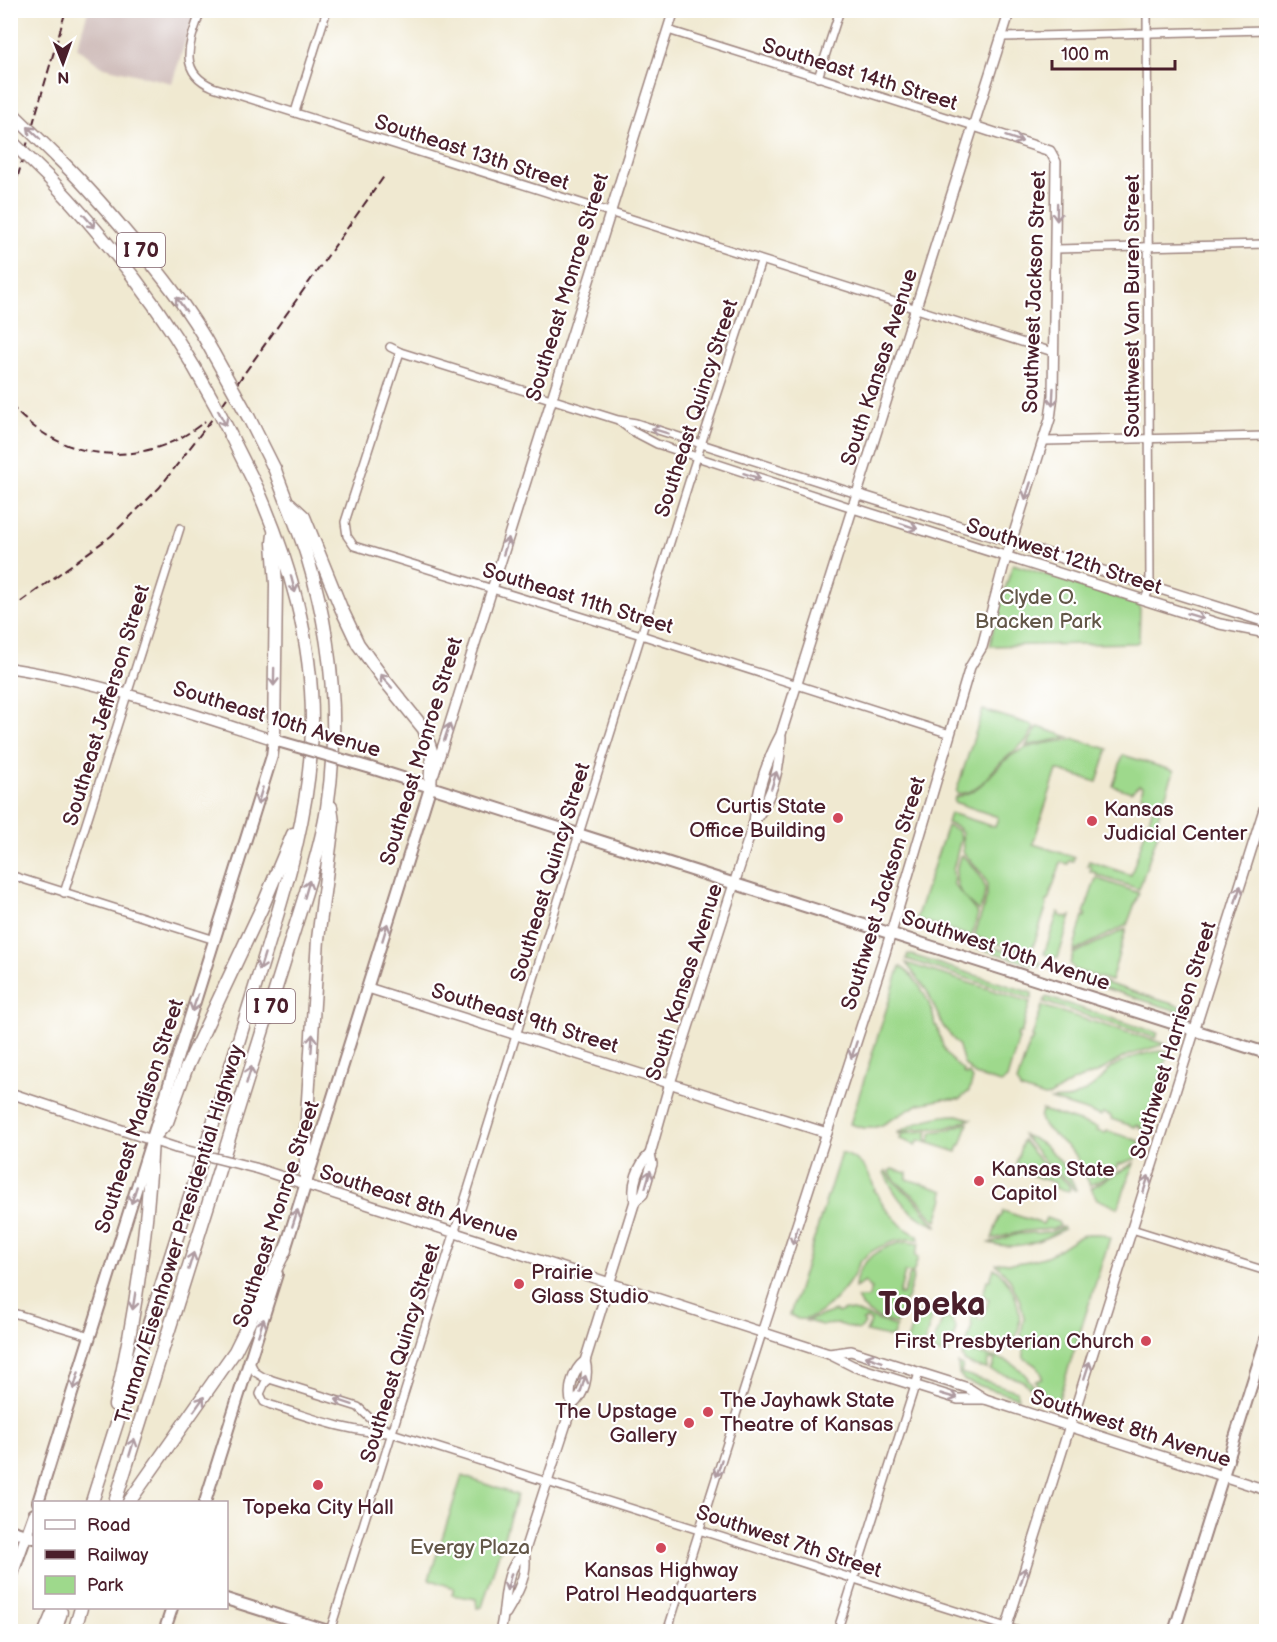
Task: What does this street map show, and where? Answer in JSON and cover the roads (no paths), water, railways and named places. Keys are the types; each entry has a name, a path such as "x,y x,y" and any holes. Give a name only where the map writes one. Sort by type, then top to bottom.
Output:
{"highway":[{"name":"Truman/Eisenhower Presidential Highway","path":"10,111 102,204 156,270 201,330 249,418 275,470 307,554 327,637 333,713 330,786 320,842 116,1501"},
{"name":"Truman/Eisenhower Presidential Highway","path":"10,140 85,216 132,273 160,311 222,418 275,529 298,601 308,661 312,721 308,783 296,853 93,1501"},
{"path":"287,501 303,517 340,608 358,644 424,729 432,753 430,788"},
{"path":"275,529 273,543 276,584 278,741"},
{"path":"106,1458 140,1269 149,1199 152,1139 168,1122 186,1069 280,867 291,841 308,783"},
{"path":"306,1185 306,1132 318,939 333,823 330,786"},
{"path":"130,1501 235,1351 285,1250"},
{"path":"45,1632 55,1609"},
{"path":"55,1632 62,1609"},
{"path":"74,1632 81,1609"}],"main road":[{"name":"Southeast Monroe Street","path":"206,1501 674,10"},
{"name":"South Kansas Avenue","path":"500,1632 511,1572 518,1557 524,1553 572,1404 569,1396 572,1382 577,1367 585,1361 635,1201 633,1191 642,1162 650,1154 670,1083 754,822 756,797 769,758 781,734 797,685 1010,10"},
{"name":"Southwest Jackson Street","path":"762,1333 890,934 970,667 982,646 1011,542 1045,441 1053,395 1058,170 1053,154 974,126"},
{"name":"Southwest 12th Street","path":"858,494 1266,622"},
{"name":"Southwest 12th Street","path":"853,508 1221,624 1266,633"},
{"name":"Southeast 10th Avenue","path":"10,668 64,677 126,693 371,768 734,885"},
{"name":"Southeast Madison Street","path":"39,1501 278,741"},
{"name":"Southwest Harrison Street","path":"1006,1629 1266,803"},
{"name":"Southwest 10th Avenue","path":"734,885 1266,1053"},
{"name":"Southeast 9th Street","path":"368,988 827,1133"},
{"name":"Southeast 8th Avenue","path":"10,1094 176,1148 255,1168 609,1283"},
{"name":"Southwest 8th Avenue","path":"609,1283 829,1354 853,1366 915,1386 958,1399 985,1399"},
{"path":"1174,1632 1266,1339"},
{"name":"Southwest 8th Avenue","path":"829,1354 851,1352 968,1388 985,1399 1266,1490"},
{"path":"10,1581 30,1537 33,1520"},
{"path":"10,1530 30,1537"},
{"path":"228,1600 331,1631"},
{"path":"164,1632 172,1609"}],"street":[{"name":"Southeast 13th Street","path":"201,10 188,54 194,73 204,83 213,87 1053,352"},
{"path":"295,112 327,10"},
{"path":"818,78 840,10"},
{"name":"Southwest Van Buren Street","path":"1145,600 1150,586 1147,10"},
{"name":"Southeast 14th Street","path":"668,30 974,126"},
{"path":"1002,37 1266,30"},
{"path":"1056,249 1266,244"},
{"name":"Southeast Quincy Street","path":"331,1631 696,458 761,261"},
{"path":"390,347 552,400 618,420 636,423 858,494"},
{"name":"Southeast 11th Street","path":"400,352 345,522 345,529 354,546 950,734"},
{"path":"618,420 632,431 657,444 853,508"},
{"path":"1045,441 1266,436"},
{"name":"Southeast Jefferson Street","path":"64,893 180,528"},
{"path":"10,875 215,940"},
{"path":"1132,1229 1266,1271"},
{"path":"10,1312 90,1336"},
{"name":"Southwest Jackson Street","path":"667,1632 762,1333"},
{"path":"250,1362 255,1372 270,1379 358,1407 373,1421 392,1432"},
{"path":"837,1632 919,1373"},
{"path":"270,1379 265,1383 260,1394 264,1402 354,1429 373,1433 392,1432"},
{"name":"Southwest 7th Street","path":"392,1432 853,1578 1006,1629 1022,1632"}],"railway":[{"path":"10,203 66,10"},
{"path":"10,610 111,536 160,487 212,419 385,175"},
{"path":"10,404 30,424 53,439 78,448 104,453 130,453 157,448 182,437 205,421"}],"place":[{"name":"Curtis State Office Building","path":"838,818"},
{"name":"Kansas Judicial Center","path":"1092,821"},
{"name":"Kansas State Capitol","path":"979,1181"},
{"name":"Prairie Glass Studio","path":"519,1284"},
{"name":"First Presbyterian Church","path":"1146,1341"},
{"name":"The Jayhawk State Theatre of Kansas","path":"708,1412"},
{"name":"The Upstage Gallery","path":"689,1423"},
{"name":"Topeka City Hall","path":"318,1485"},
{"name":"Kansas Highway Patrol Headquarters","path":"661,1548"}],"district":[{"name":"Topeka","path":"932,1303"}],"park label":[{"name":"Clyde O. Bracken Park","path":"1038,609"},
{"name":"Evergy Plaza","path":"470,1547"}]}
